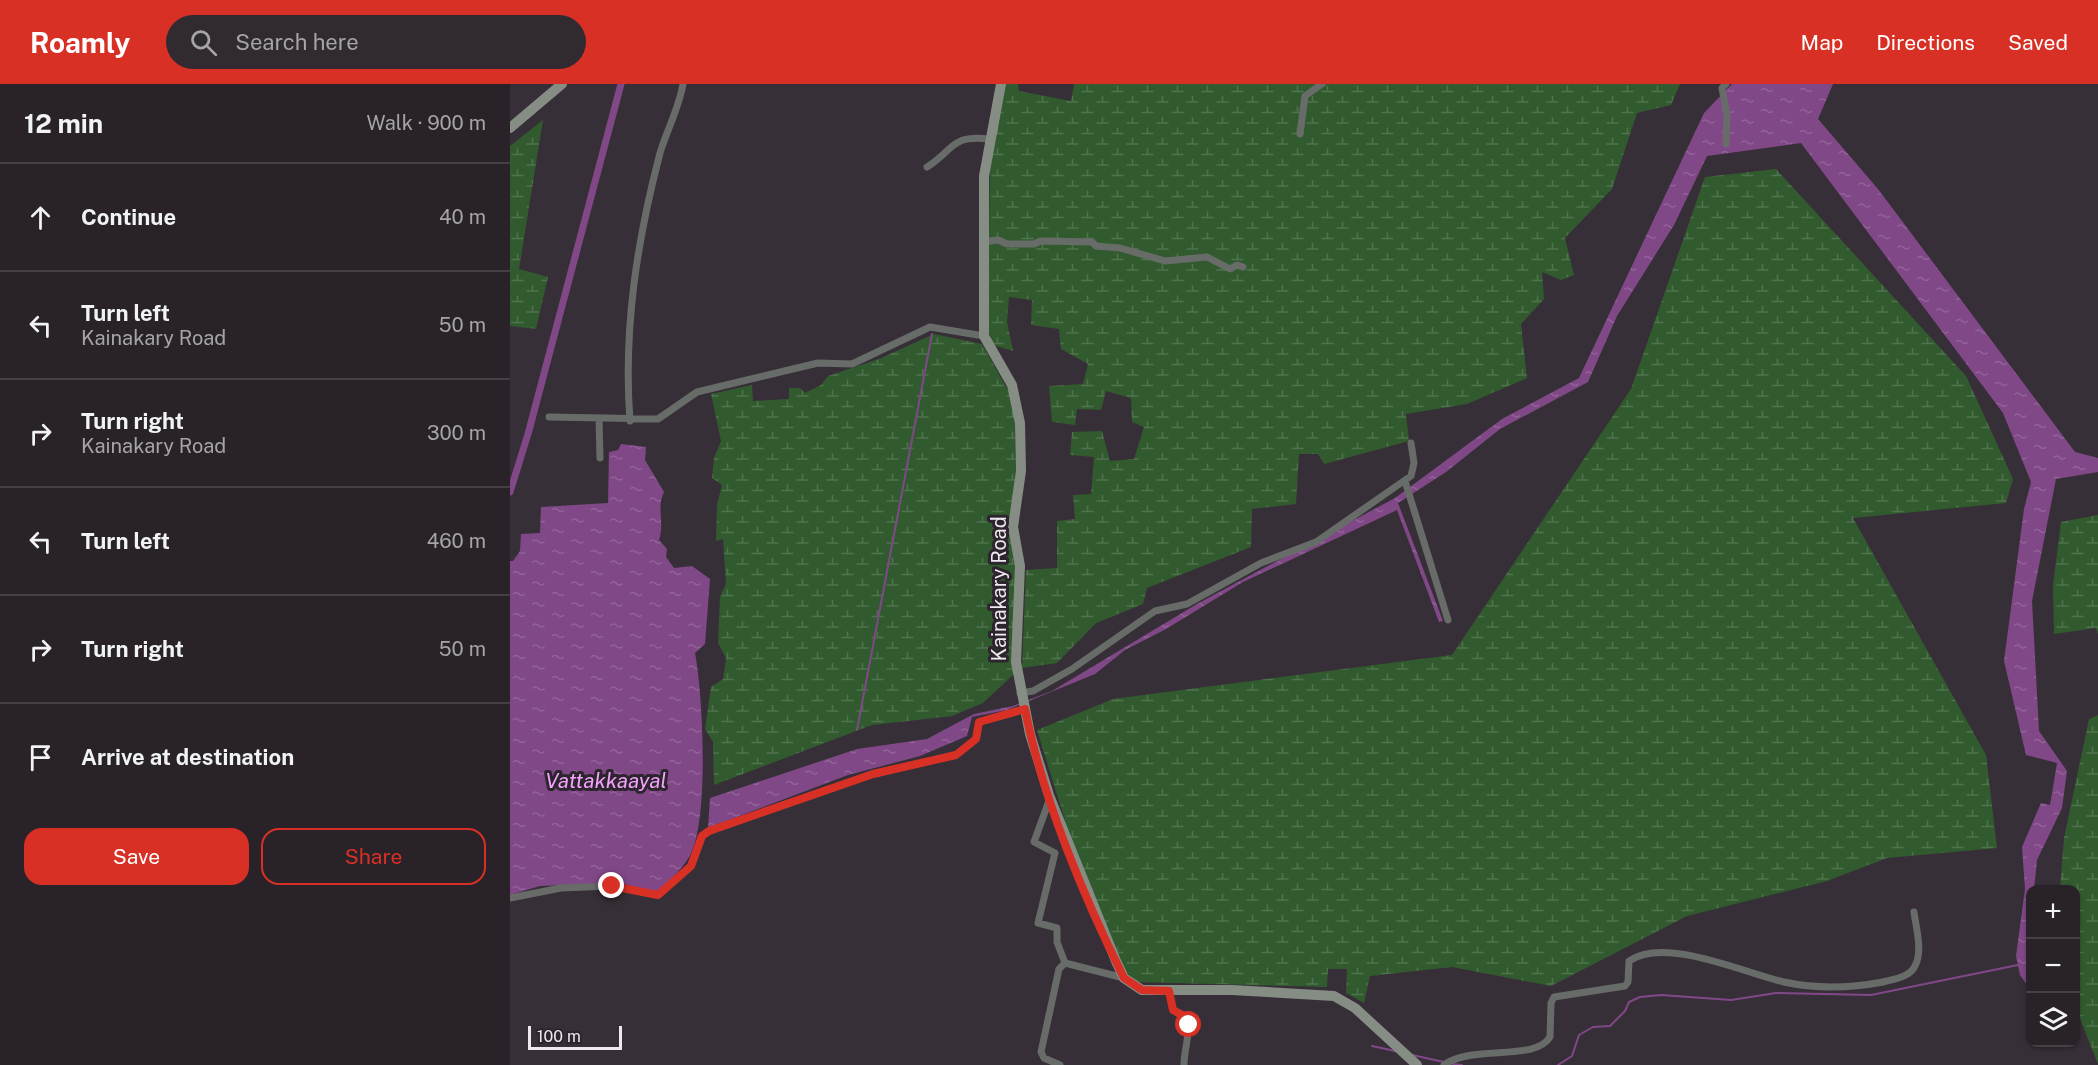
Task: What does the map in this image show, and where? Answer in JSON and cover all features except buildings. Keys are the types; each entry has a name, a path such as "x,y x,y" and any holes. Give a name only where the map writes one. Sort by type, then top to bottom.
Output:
{"main road":[{"path":"510,128 562,84"},
{"name":"Kainakary Road","path":"1001,84 989,139 984,176 984,336 1008,377 1018,404 1021,471 1013,527 1020,566 1016,662 1023,702 1050,798 1084,887 1124,978"},
{"path":"1124,978 1142,990 1232,990 1334,996 1355,1008 1417,1065"}],"street":[{"path":"630,421 626,373 631,294 661,151 683,84"},
{"path":"1300,134 1305,96 1322,84"},
{"path":"1726,84 1722,88 1727,115 1726,144"},
{"path":"927,167 952,145 964,138 989,139"},
{"path":"983,242 1001,240 1007,244 1034,244 1042,241 1092,242 1096,246 1120,248 1165,261 1207,257 1230,269 1237,265 1243,267"},
{"path":"549,417 630,421 658,419 697,392 818,363 852,364 930,327 984,336"},
{"path":"599,418 600,458"},
{"path":"510,898 561,888 612,886 658,895 691,866 702,836 709,831 864,777 956,755 976,739 979,722 1023,702 1033,691 1072,669 1155,611 1187,604 1252,567 1316,542 1405,481 1414,470 1411,443"},
{"path":"1405,481 1448,620"},
{"path":"1050,798 1034,842 1055,852 1038,923 1058,928 1057,942 1065,963"},
{"path":"1447,1063 1478,1052 1538,1048 1550,1037 1551,1003 1554,997 1625,986 1628,982 1629,961 1643,956 1685,954 1785,982 1819,986 1860,986 1899,978 1912,970 1917,960 1914,912"},
{"path":"1065,963 1124,978"},
{"path":"1060,1065 1044,1058 1041,1052 1059,969 1065,963"},
{"path":"1169,991 1173,1010 1184,1016 1189,1025 1184,1065"}],"green space":[{"path":"1004,84 1018,84 1019,91 1071,101 1074,84 1680,84 1671,105 1637,113 1612,189 1565,238 1574,275 1561,280 1542,272 1544,299 1521,324 1527,378 1467,404 1406,414 1409,441 1324,464 1318,454 1299,454 1296,504 1252,509 1251,547 1147,588 1143,604 1096,623 1057,663 1022,668 1026,570 1057,568 1057,521 1075,519 1073,495 1091,494 1094,457 1070,455 1072,432 1102,431 1110,461 1134,459 1144,427 1132,422 1131,398 1106,391 1101,410 1077,409 1075,425 1052,422 1049,386 1083,384 1088,364 1061,349 1059,329 1031,325 1032,300 1009,297 1007,322 1013,351 993,345 988,329 990,157"},
{"path":"543,120 519,269 548,277 536,329 510,326 510,146"},
{"path":"1776,169 1966,376 2013,479 2006,503 1853,518 1986,755 1997,848 1887,858 1827,881 1687,916 1551,986 1452,967 1370,976 1364,1003 1346,993 1347,969 1328,969 1327,987 1137,982 1126,972 1071,840 1037,730 1113,699 1452,655 1631,389 1705,177"},
{"path":"934,334 982,344 1015,407 1016,480 1008,528 1017,568 1013,675 983,703 952,716 872,725 714,785 713,742 705,729 711,687 723,679 726,658 718,643 720,597 726,584 723,539 716,541 717,505 722,485 712,478 714,458 721,441 711,394 752,385 753,401 789,399 789,388 800,388 805,393 821,385 828,376 879,359"},
{"path":"2098,515 2098,634 2096,628 2054,634 2053,585 2061,522"},
{"path":"2098,715 2098,1064 2080,1019 2080,885 2060,885 2064,838 2089,719"}],"water":[{"path":"1732,84 1833,84 1818,119 1878,189 2075,452 2098,458 2098,472 2056,479 2032,601 2039,731 2067,771 2062,808 2037,860 2034,885 2026,885 2026,983 2020,975 2016,956 2025,889 2022,847 2041,803 2050,805 2057,763 2026,755 2004,661 2024,509 2031,482 2003,413 1801,143 1707,156 1674,225 1617,316 1588,382 1500,429 1446,472 1398,503 1443,621 1439,622 1397,510 1243,582 1166,629 1125,650 1095,674 1007,710 972,717 967,736 920,756 848,775 708,828 710,798 857,749 927,739 974,714 1013,706 1052,691 1197,604 1395,498 1502,419 1579,378 1704,113"},
{"name":"Vattakkaayal","path":"621,444 646,447 645,460 664,492 661,503 659,540 667,549 666,557 674,568 692,566 710,579 705,644 695,653 703,755 697,836 688,858 659,892 619,883 540,886 510,895 510,561 513,561 520,551 521,534 540,533 541,507 608,503 609,452 618,450"}],"waterway":[{"path":"510,492 528,434 621,84"},
{"path":"857,730 932,334"},
{"path":"1558,1065 1572,1056 1579,1035 1593,1027 1610,1026 1625,1011 1629,1002 1640,997 1661,995 1731,1000 1776,993 1871,995 2018,965"},
{"path":"1372,1046 1395,1051"},
{"path":"1412,1055 1444,1062"},
{"path":"1453,1064 1462,1065"}],"route":[{"path":"612,886 628,888 649,896 662,894 691,866 702,836 709,831 873,774 956,755 976,739 979,722 1025,709 1030,734 1065,839 1124,978 1142,990 1169,991 1173,1010 1184,1016 1189,1025"}]}
